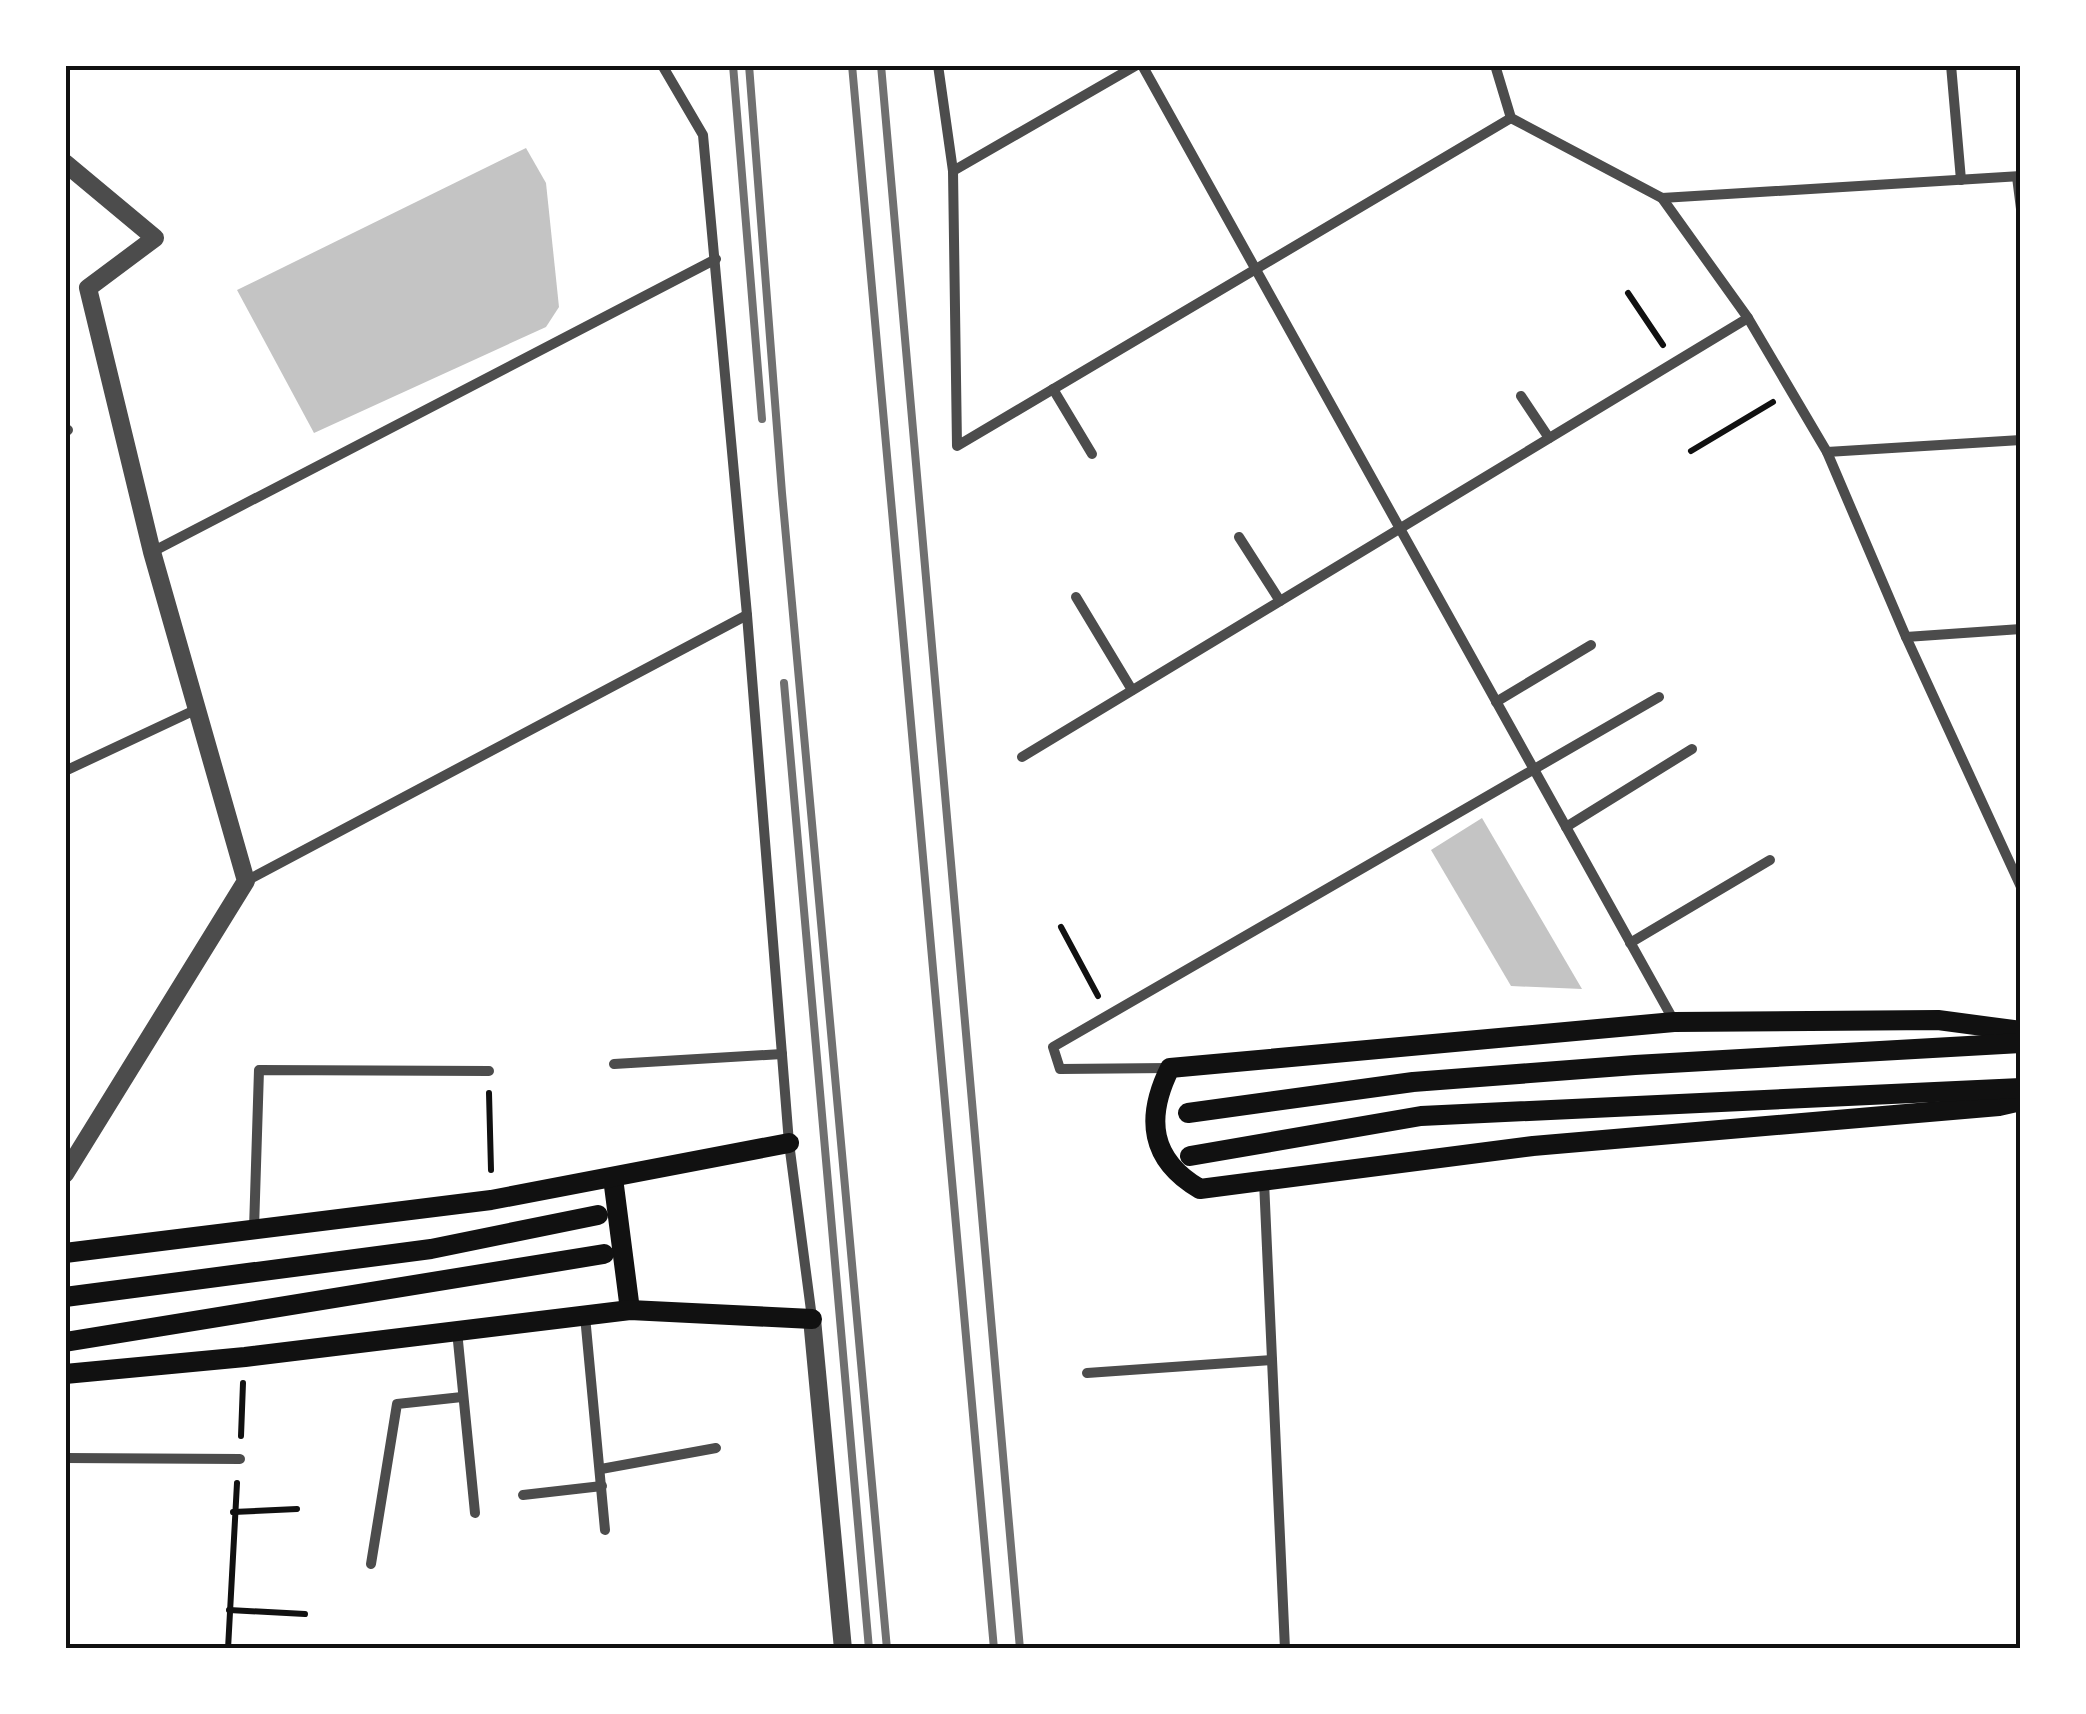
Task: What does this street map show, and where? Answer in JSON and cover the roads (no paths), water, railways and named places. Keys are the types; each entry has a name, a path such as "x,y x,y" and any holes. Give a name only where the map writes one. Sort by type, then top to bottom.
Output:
{"main road":[{"path":"2021,1031 1938,1020 1674,1022 1170,1068 1158,1091 1154,1136 1165,1159 1180,1177 1200,1189 1533,1146 2000,1106 2021,1100"},
{"path":"1188,1113 1413,1082 1634,1065 2021,1044"},
{"path":"1190,1156 1421,1116 2021,1088"},
{"path":"65,1253 492,1200 789,1143"},
{"path":"613,1178 630,1310"},
{"path":"65,1297 431,1250 598,1215"},
{"path":"65,1342 604,1254"},
{"path":"65,1374 244,1357 630,1310 812,1320"}],"street":[{"path":"662,65 703,134 789,1143 812,1320 843,1649"},
{"path":"938,65 952,171 957,446 1512,118"},
{"path":"952,171 1140,65 1674,1022"},
{"path":"1495,65 1512,118 1662,198 1748,318 1827,452 1906,637 2021,886"},
{"path":"1951,65 1961,180"},
{"path":"65,162 155,238 88,288 152,552 246,881"},
{"path":"1662,198 2019,176 2021,209"},
{"path":"152,552 716,260"},
{"path":"1022,756 1748,318"},
{"path":"1053,389 1092,454"},
{"path":"1521,396 1549,438"},
{"path":"1827,452 2021,440"},
{"path":"1239,537 1280,601"},
{"path":"1076,598 1132,690"},
{"path":"65,1174 246,881 747,615"},
{"path":"1906,637 2021,629"},
{"path":"1496,702 1591,645"},
{"path":"1170,1068 1060,1068 1052,1048 1658,697"},
{"path":"65,771 195,710"},
{"path":"1566,826 1692,748"},
{"path":"1630,943 1770,860"},
{"path":"614,1064 782,1054"},
{"path":"254,1229 259,1070 489,1072"},
{"path":"1264,1180 1284,1649"},
{"path":"584,1316 606,1530"},
{"path":"457,1330 475,1513"},
{"path":"1088,1373 1272,1360"},
{"path":"371,1564 397,1404 462,1397"},
{"path":"601,1469 716,1448"},
{"path":"65,1458 240,1459"},
{"path":"523,1496 602,1486"}],"railway":[{"path":"733,65 762,419"},
{"path":"749,65 782,493 887,1649"},
{"path":"852,65 994,1649"},
{"path":"881,65 1020,1649"},
{"path":"784,683 869,1649"}]}
